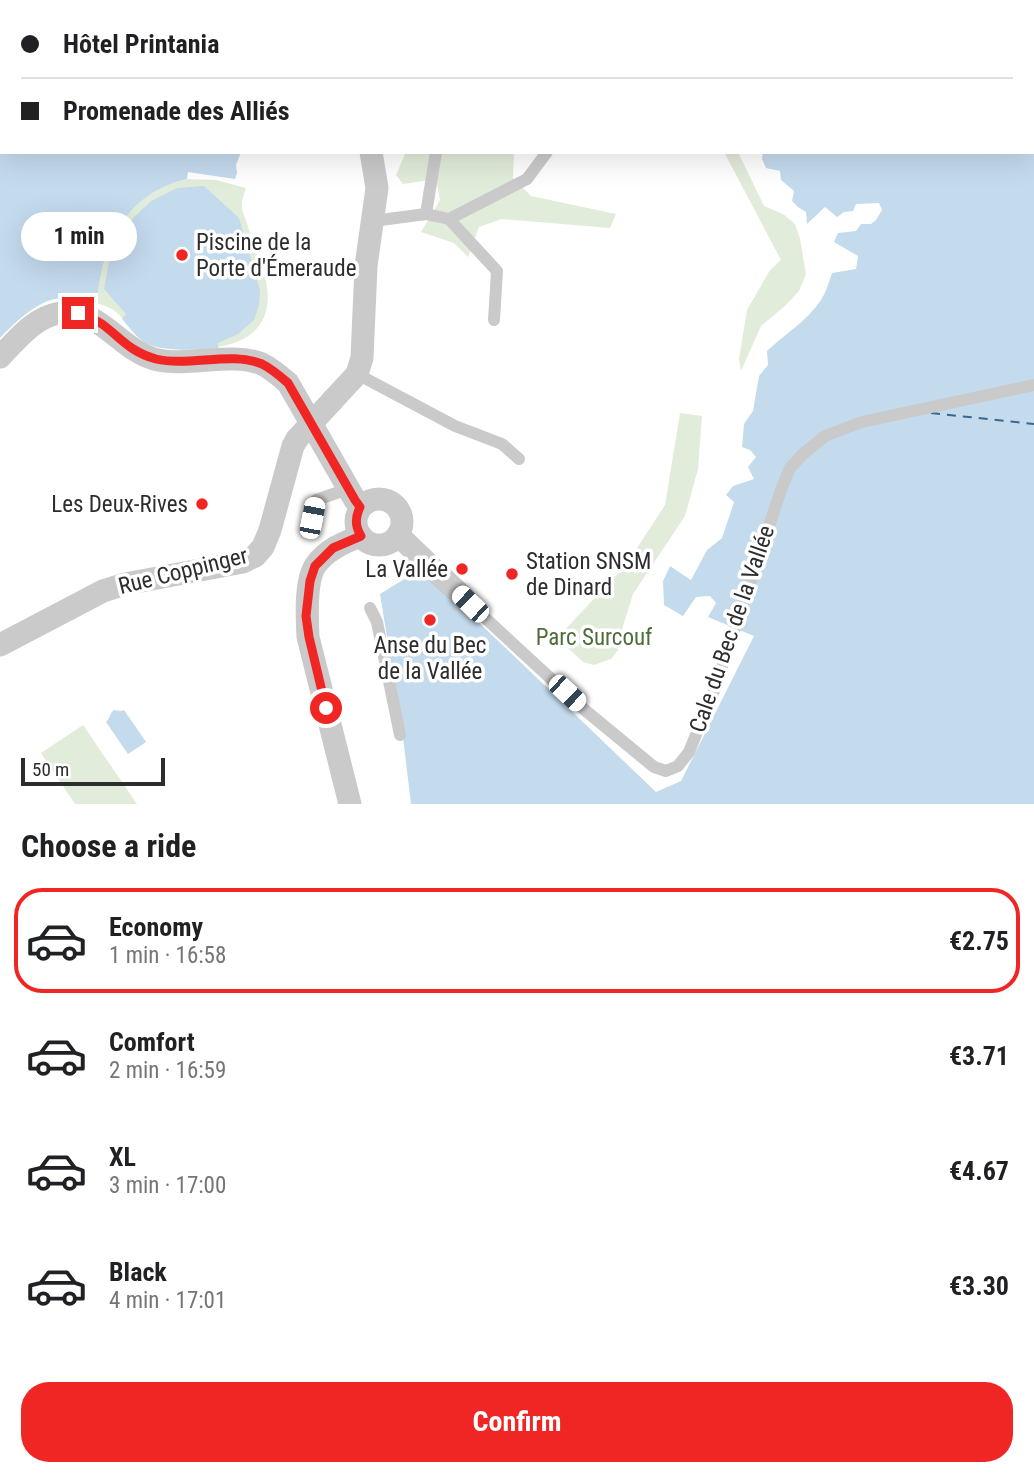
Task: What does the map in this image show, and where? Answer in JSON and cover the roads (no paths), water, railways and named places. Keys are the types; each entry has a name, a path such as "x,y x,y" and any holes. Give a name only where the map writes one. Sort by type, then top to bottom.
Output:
{"street":[{"path":"357,374 362,358 366,266 377,188 371,154"},
{"path":"0,357 44,317 78,313 104,326 127,346 153,358 170,362 247,360 262,364 288,383 354,498 357,530 361,536 370,543 380,545 390,542 398,535 401,529 401,514 393,503 380,498 366,502 354,498"},
{"name":"Rue Coppinger","path":"0,645 103,591 125,584 243,562 255,556 263,547 270,530 293,446 357,374"},
{"name":"Cale du Bec de la Vallée","path":"398,535 470,604"},
{"path":"350,804 306,616 310,581 315,566 333,548 361,536"}],"lane":[{"path":"426,214 436,154"},
{"path":"449,219 527,179 546,154"},
{"path":"373,221 426,214 449,219 497,271 494,320"},
{"path":"357,374 454,426 502,444 519,458"},
{"name":"Cale du Bec de la Vallée","path":"470,604 586,711 654,767 666,771 678,766 689,752 732,640 782,487 790,468 803,454 825,436 862,422 1034,385"},
{"path":"312,518 316,499 354,498"},
{"path":"370,608 377,622 400,735"}],"water":[{"path":"0,154 240,154 235,179 188,172 187,179 148,196 133,209 111,242 104,261 97,303 63,298 43,303 0,338"},
{"path":"763,154 1034,154 1034,804 411,804 380,594 422,568 656,792 681,781 754,636 708,617 716,603 710,596 696,597 683,616 664,605 663,581 670,566 691,580 707,550 722,538 734,502 726,495 733,486 754,479 748,467 756,457 750,450 742,447 744,424 753,411 759,376 768,365 767,351 815,308 832,273 856,269 858,256 834,242 838,233 856,231 861,224 871,224 882,210 879,203 856,204 853,211 844,212 837,217 825,207 807,224 806,212 792,201 794,191 781,180 780,171 766,168"},
{"name":"Piscine de la Porte d'Émeraude","path":"204,186 239,218 260,290 259,305 254,320 238,334 218,343 218,348 181,350 153,346 142,341 130,329 122,319 126,314 104,289 110,256 133,218 151,201 177,188"},
{"path":"114,710 124,710 146,742 128,754 106,722"}],"place":[{"name":"Piscine de la Porte d'Émeraude","path":"182,255"},
{"name":"Les Deux-Rives","path":"202,504"},
{"name":"La Vallée","path":"462,569"},
{"name":"Station SNSM de Dinard","path":"512,574"},
{"name":"Anse du Bec de la Vallée","path":"430,620"}],"park label":[{"name":"Parc Surcouf","path":"594,637"}]}
